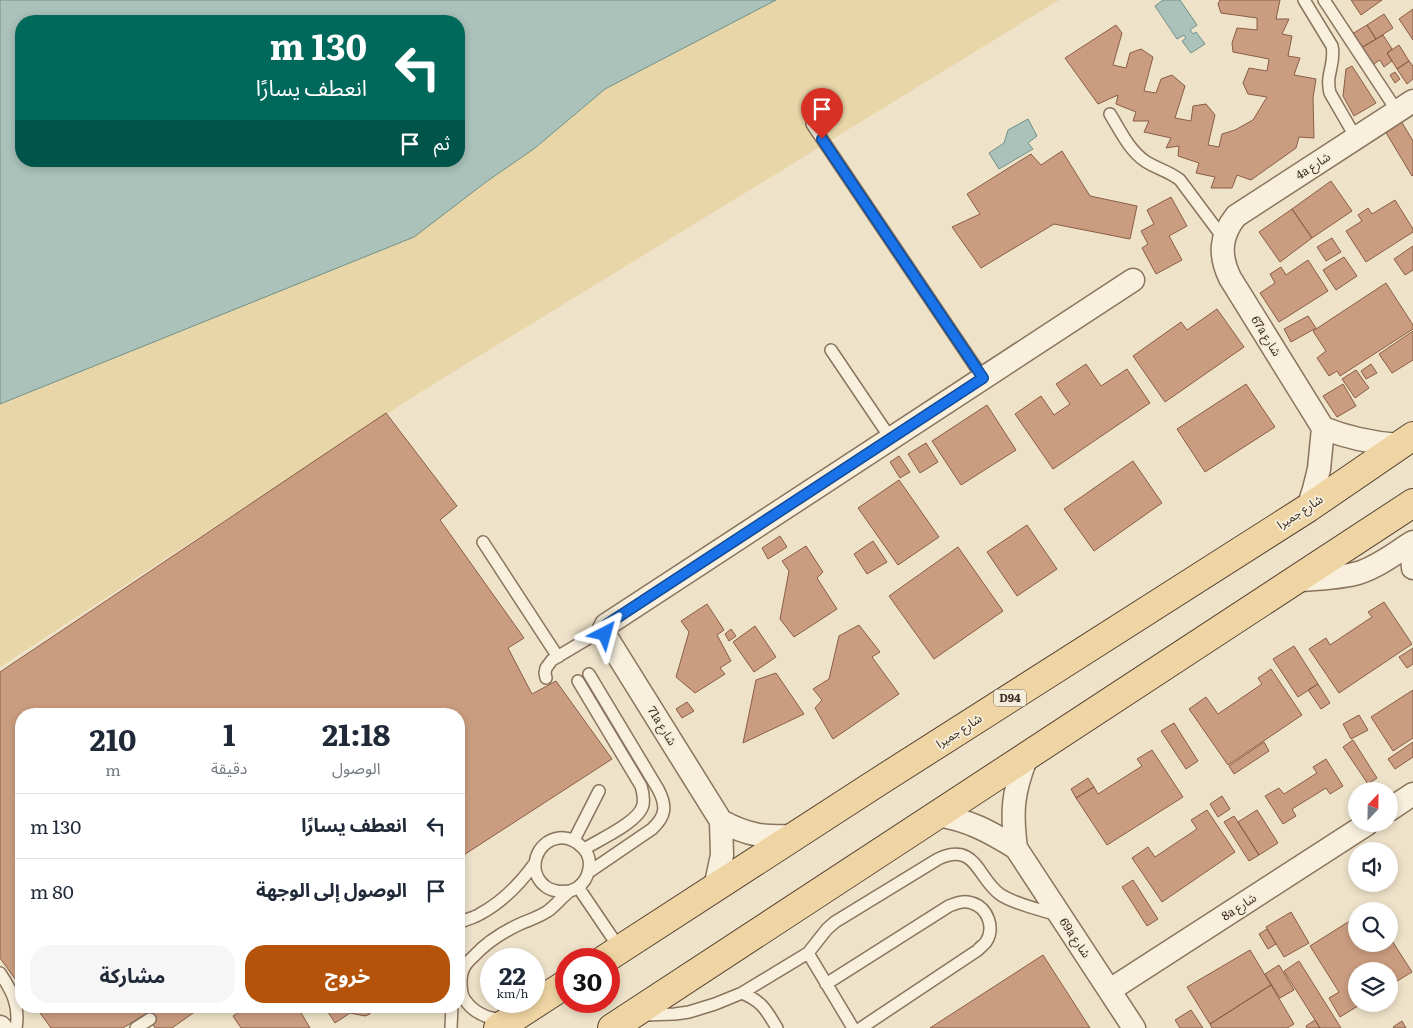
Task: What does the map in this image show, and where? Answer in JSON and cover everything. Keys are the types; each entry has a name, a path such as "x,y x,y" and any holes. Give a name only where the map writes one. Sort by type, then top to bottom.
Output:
{"main road":[{"name":"شارع جميرا","path":"620,949 1308,508 1406,440"},
{"path":"621,1022 1413,503"},
{"path":"505,1024 555,991"}],"street":[{"name":"4a شارع","path":"1225,239 1228,226 1236,216 1405,106"},
{"name":"67a شارع","path":"1225,239 1222,252 1224,266 1230,278 1323,428"},
{"path":"604,630 606,625 1133,280"},
{"path":"1308,508 1319,469 1323,428 1360,440 1406,440"},
{"path":"1295,581 1358,572 1375,566 1413,542"},
{"path":"1413,542 1413,568"},
{"name":"71a شارع","path":"604,630 607,638 721,821"},
{"name":"69a شارع","path":"1016,848 1013,801 1018,778 1027,756"},
{"path":"1398,804 1413,794"},
{"name":"69a شارع","path":"937,815 957,818 977,826 1016,848 1134,1028"},
{"path":"715,888 722,855 721,821 738,830 756,835 795,836"},
{"name":"8a شارع","path":"1110,990 1355,832"}],"lane":[{"path":"1304,0 1332,46 1334,54 1328,77 1330,93 1356,138"},
{"path":"1324,0 1405,106"},
{"path":"1110,114 1133,151 1152,165 1180,180 1225,239"},
{"path":"812,124 983,378"},
{"path":"830,350 891,439"},
{"path":"483,542 558,657"},
{"path":"546,678 545,673 548,663 604,630"},
{"path":"588,872 652,830 660,821 664,811 663,799 658,789 590,674"},
{"path":"578,681 641,786 644,796 643,807 637,816 584,849"},
{"path":"574,840 599,791"},
{"path":"465,921 496,905 511,893 524,879 535,863 539,850 548,841 561,837 574,840 584,849 588,856 590,864 585,880 548,910 499,935 465,963"},
{"path":"621,1022 689,1012 716,1004 742,993 808,953 835,922 947,854 967,856 975,862 988,883 1006,898 1061,917"},
{"path":"535,863 537,876 545,886 557,892 574,889"},
{"path":"574,889 609,948"},
{"path":"826,984 949,906 960,902 972,902 982,908 989,919 990,930 986,942 982,946 861,1028"},
{"path":"808,953 853,1028"},
{"path":"0,973 10,987 15,1000"},
{"path":"742,993 757,1000 764,1006 774,1027"},
{"path":"465,1000 470,1007 483,1015 497,1019 505,1024"},
{"path":"16,1028 17,1013"},
{"path":"451,1028 452,1013"},
{"path":"136,1028 150,1019"}],"sand":[{"path":"776,0 1059,0 419,393 0,667 0,404 126,353 486,182 535,148 605,89"}],"water":[{"path":"0,0 776,0 605,89 535,148 486,182 414,237 0,404"},
{"path":"1163,0 1180,0 1197,25 1190,30 1193,34 1196,32 1205,44 1191,53 1182,41 1186,38 1184,35 1177,39 1155,6"},
{"path":"1028,119 1037,136 1028,143 1033,149 999,169 989,153 1004,143 1008,130"}],"building":[{"path":"1220,0 1280,0 1276,19 1289,19 1282,34 1292,36 1288,56 1300,58 1294,75 1316,79 1313,98 1314,138 1299,137 1296,148 1251,180 1237,175 1232,188 1211,188 1215,177 1196,173 1199,163 1178,156 1179,146 1166,148 1171,138 1144,132 1149,121 1133,121 1136,112 1116,104 1118,95 1098,104 1065,58 1116,25 1122,33 1113,65 1126,68 1130,53 1141,49 1153,57 1144,91 1156,93 1161,79 1172,75 1185,86 1175,118 1191,121 1193,106 1206,104 1215,115 1208,145 1219,147 1222,134 1235,130 1253,120 1267,97 1248,94 1243,83 1249,68 1267,71 1269,59 1233,52 1232,43 1237,28 1257,30 1257,18 1221,13 1218,4"},
{"path":"1351,0 1382,0 1361,15"},
{"path":"1413,9 1413,40 1399,19"},
{"path":"1384,14 1393,28 1376,39 1367,25"},
{"path":"1367,25 1376,39 1361,48 1352,34"},
{"path":"1383,35 1392,49 1387,53 1392,61 1384,67 1380,60 1372,65 1361,48"},
{"path":"1399,45 1409,61 1397,69 1387,53"},
{"path":"1409,61 1413,66 1413,79 1407,84 1397,69"},
{"path":"1352,66 1376,103 1354,116 1343,96 1346,69"},
{"path":"1395,72 1400,79 1395,83 1390,75"},
{"path":"1401,121 1413,141 1412,176 1385,131"},
{"path":"1062,151 1090,196 1137,206 1130,239 1054,224 981,268 952,227 980,214 967,194 1031,154 1041,165"},
{"path":"1331,181 1352,211 1312,238 1292,209"},
{"path":"1171,197 1187,226 1169,236 1182,260 1156,274 1142,248 1148,244 1141,231 1154,224 1147,210"},
{"path":"1395,200 1413,232 1366,262 1346,231 1362,221 1358,215 1368,208 1372,214"},
{"path":"1292,209 1312,238 1280,262 1259,232"},
{"path":"1332,238 1341,252 1326,261 1317,247"},
{"path":"1413,246 1413,270 1405,275 1394,259"},
{"path":"1344,257 1357,276 1336,290 1323,270"},
{"path":"1308,260 1328,291 1279,322 1260,293 1275,283 1270,274 1281,267 1286,275"},
{"path":"1386,283 1413,325 1413,329 1340,376 1337,371 1329,376 1317,358 1326,351 1313,331"},
{"path":"1217,309 1244,347 1165,402 1133,356 1181,322 1187,330"},
{"path":"1308,316 1316,328 1291,342 1284,329"},
{"path":"1413,331 1413,360 1392,373 1379,354"},
{"path":"1086,364 1101,386 1127,369 1150,403 1053,469 1015,414 1041,396 1054,415 1070,404 1056,384"},
{"path":"1371,364 1377,373 1366,379 1361,371"},
{"path":"1356,370 1369,388 1355,398 1342,379"},
{"path":"1246,384 1275,427 1205,472 1177,429"},
{"path":"1343,384 1356,406 1337,417 1323,396"},
{"path":"987,405 1016,450 961,485 932,441"},
{"path":"386,413 457,506 440,520 524,638 508,648 532,694 556,681 612,759 465,854 465,708 15,708 15,979 0,958 0,672"},
{"path":"926,443 938,462 920,473 908,454"},
{"path":"899,456 910,472 900,478 890,462"},
{"path":"1133,461 1162,503 1094,551 1064,509"},
{"path":"899,480 939,537 898,565 858,508"},
{"path":"1027,525 1057,569 1017,596 987,552"},
{"path":"780,536 787,547 768,559 762,548"},
{"path":"873,541 887,562 867,574 854,554"},
{"path":"806,546 823,572 817,578 837,609 794,637 780,619 789,571 782,561"},
{"path":"958,547 1003,611 934,659 889,596"},
{"path":"1384,602 1412,644 1339,693 1309,649 1326,638 1330,645 1372,617 1368,612"},
{"path":"707,604 724,630 717,635 731,661 720,668 725,674 695,693 676,677 689,632 681,621"},
{"path":"859,625 880,652 872,657 899,694 833,739 815,708 822,700 813,689 829,679 839,636"},
{"path":"755,626 776,657 754,672 733,642"},
{"path":"731,629 736,636 729,641 725,634"},
{"path":"1294,646 1318,684 1298,697 1273,659"},
{"path":"1413,648 1413,664 1407,668 1399,657"},
{"path":"1271,669 1302,715 1228,765 1189,709 1206,697 1218,714 1262,684 1258,678"},
{"path":"776,673 804,714 743,743 756,680"},
{"path":"1318,684 1330,703 1321,709 1308,690"},
{"path":"1413,690 1413,738 1393,751 1371,717"},
{"path":"687,702 694,711 682,718 676,709"},
{"path":"1359,715 1368,730 1351,739 1343,724"},
{"path":"1174,723 1198,761 1186,769 1161,731"},
{"path":"1353,740 1377,778 1371,782 1367,782 1343,747"},
{"path":"1264,742 1269,751 1234,774 1229,766"},
{"path":"1413,742 1413,757 1395,769 1388,759"},
{"path":"1152,750 1183,797 1107,845 1076,798 1094,787 1098,794 1142,766 1137,759"},
{"path":"1326,759 1343,786 1330,794 1326,788 1292,809 1296,816 1283,824 1265,796 1279,788 1284,794 1317,773 1313,767"},
{"path":"1088,778 1094,787 1076,798 1071,789"},
{"path":"1222,796 1230,809 1218,817 1210,804"},
{"path":"1207,810 1235,852 1162,902 1132,858 1148,847 1155,857 1197,829 1191,820"},
{"path":"1257,810 1278,843 1259,855 1238,822"},
{"path":"1234,816 1259,855 1249,861 1224,822"},
{"path":"1133,880 1158,919 1147,926 1122,887"},
{"path":"1291,912 1309,943 1284,957 1266,927"},
{"path":"1348,922 1348,952 1398,952 1398,950 1412,972 1398,981 1398,962 1348,962 1348,1012 1340,1017 1329,998 1339,992 1310,946"},
{"path":"1267,929 1276,944 1268,949 1259,934"},
{"path":"1250,950 1271,985 1210,1024 1187,987"},
{"path":"1043,955 1090,1028 930,1028"},
{"path":"1299,961 1341,1028 1320,1028 1284,971"},
{"path":"1279,965 1294,990 1280,998 1265,974"},
{"path":"1271,985 1294,1024 1287,1028 1212,1028 1210,1024"},
{"path":"1191,1010 1203,1028 1180,1028 1175,1020"},
{"path":"40,1013 147,1013 123,1028 51,1028"},
{"path":"147,1013 193,1013 172,1028 155,1028"},
{"path":"238,1013 301,1013 310,1028 241,1028 233,1016"},
{"path":"329,1013 350,1013 335,1023"},
{"path":"350,1013 370,1013 365,1016"},
{"path":"1315,1020 1320,1028 1307,1028 1306,1026"},
{"path":"1402,1021 1406,1028 1393,1027"}],"route":[{"path":"605,634 606,625 983,378 822,139"}]}
